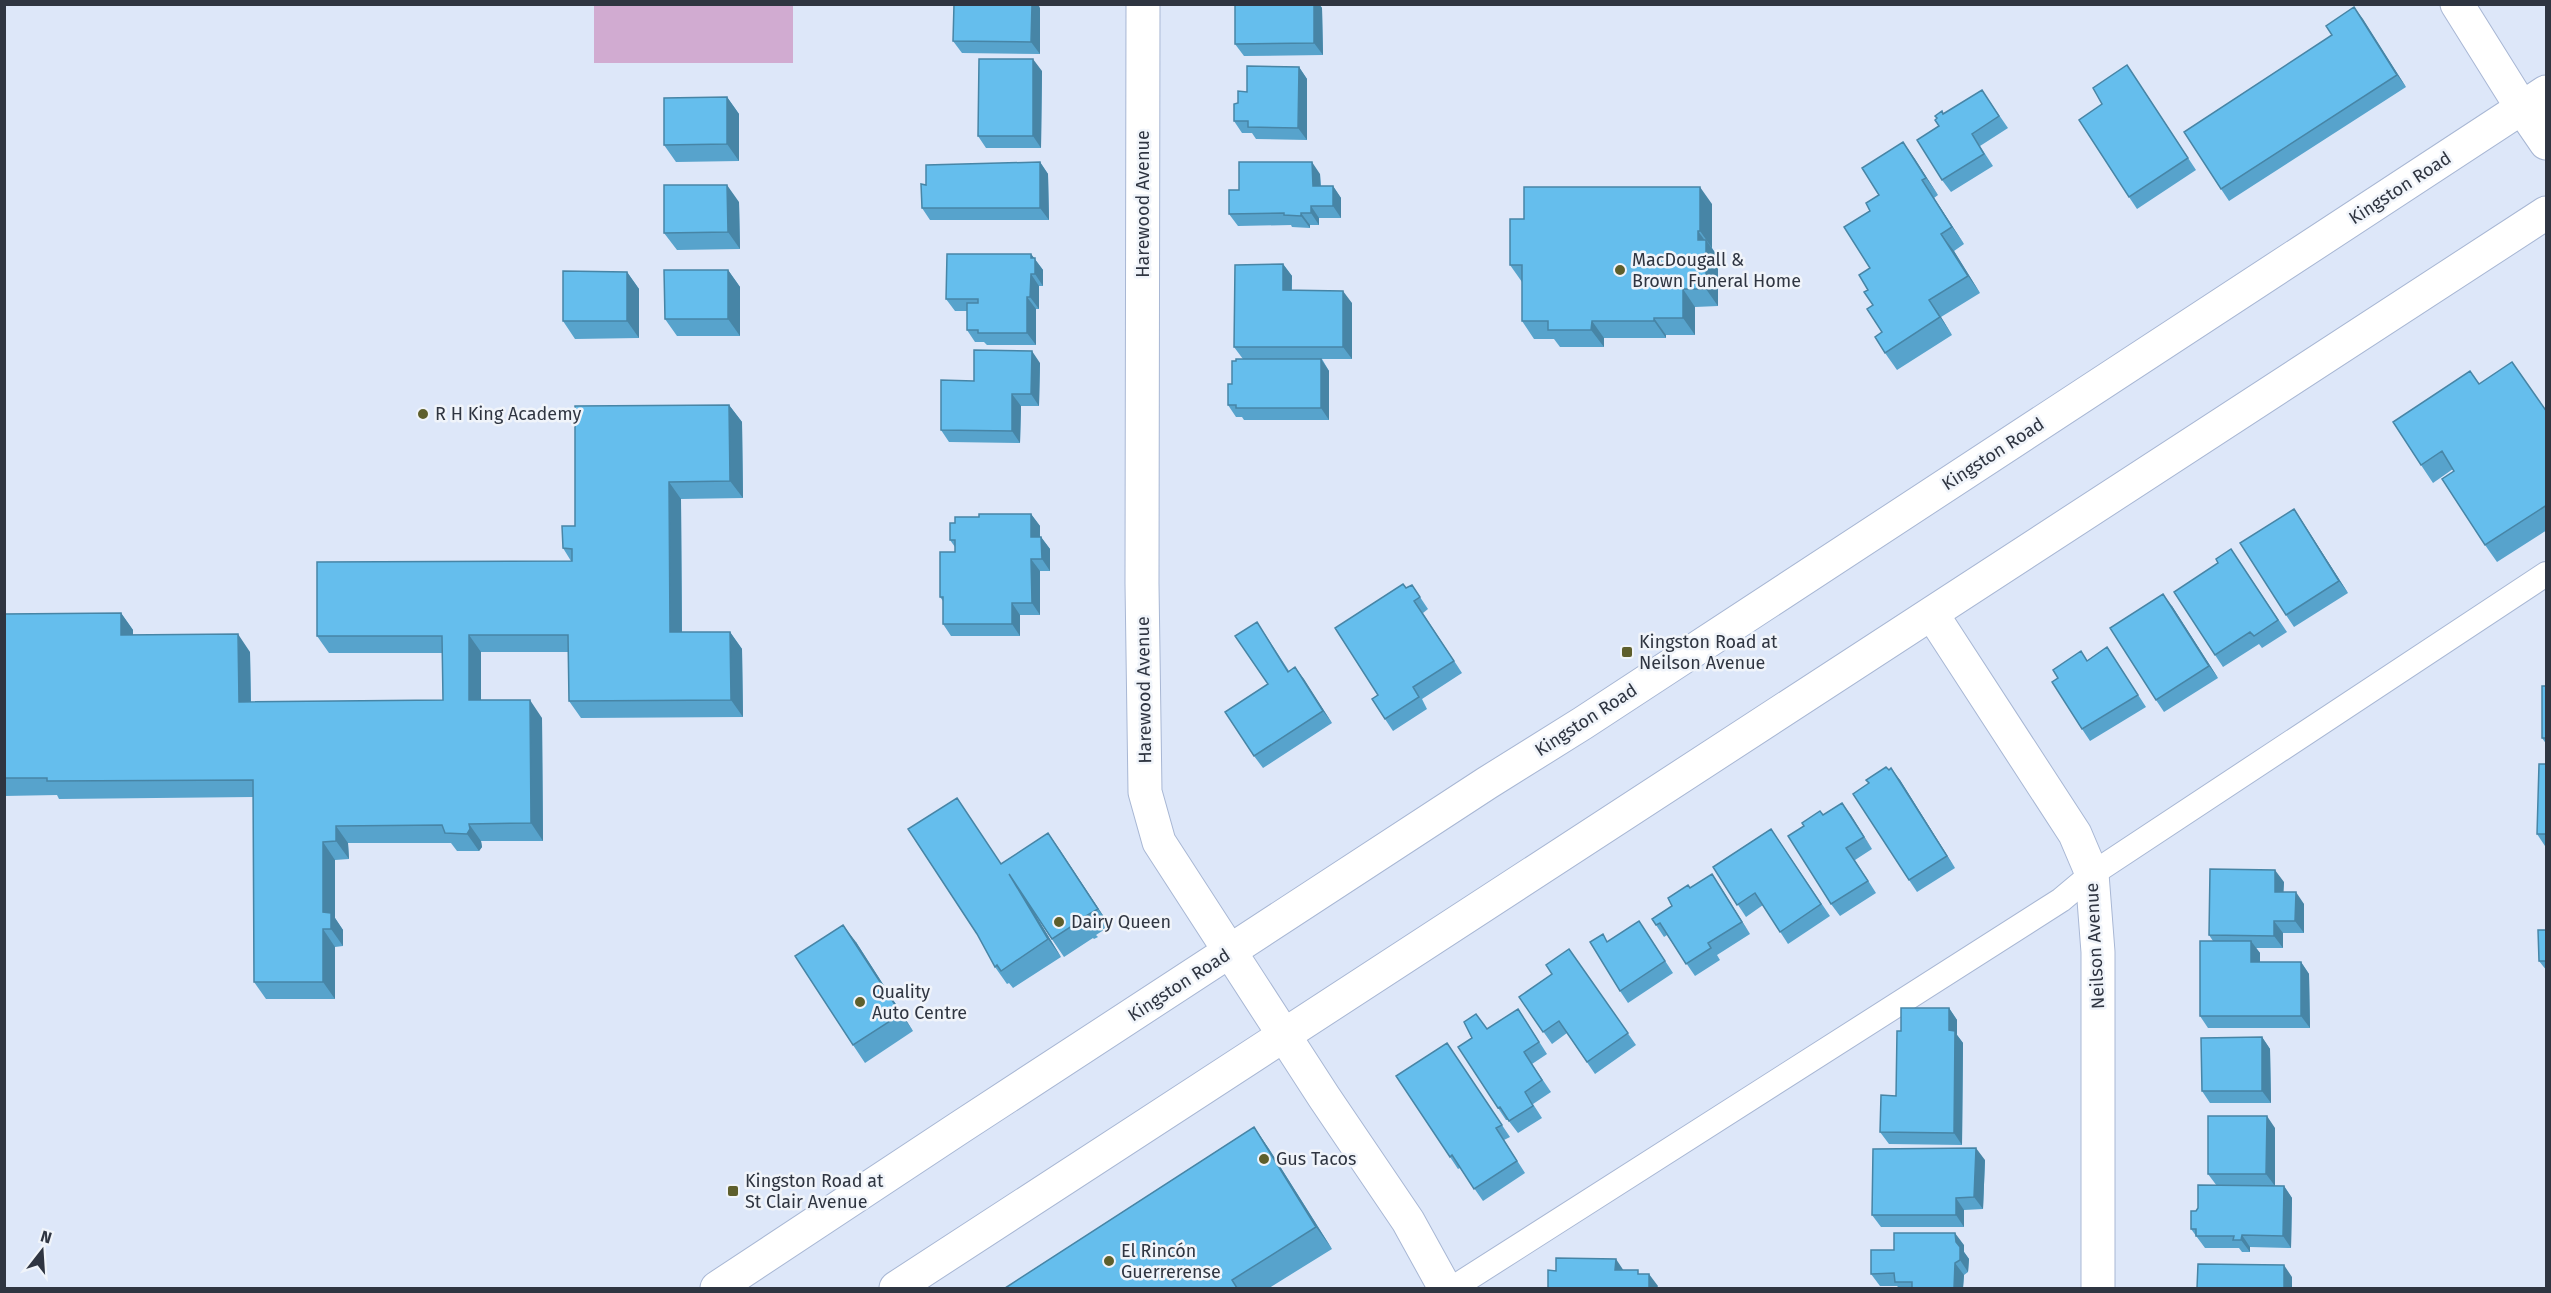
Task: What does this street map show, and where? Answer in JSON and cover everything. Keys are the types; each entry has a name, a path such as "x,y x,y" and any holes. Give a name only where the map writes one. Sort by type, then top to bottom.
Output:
{"main road":[{"name":"Harewood Avenue","path":"1143,4 1142,584 1145,792 1159,842 1408,1221 1445,1288"},
{"path":"2457,4 2534,100 2547,143"},
{"name":"Kingston Road","path":"717,1288 2534,100"},
{"path":"896,1288 2547,213"},
{"name":"Neilson Avenue","path":"1932,614 2075,834 2092,874 2098,952 2098,1288"}],"lane":[{"path":"1453,1288 2051,906 2092,874 2547,574"}],"shaded area":[{"path":"594,5 793,5 793,63 594,63"}],"building":[{"path":"954,4 1032,4 1031,42 953,41"},
{"path":"1235,4 1314,4 1314,43 1235,44"},
{"path":"2354,7 2397,75 2221,189 2184,132 2332,35 2326,26"},
{"path":"979,59 1033,59 1033,136 978,136"},
{"path":"2127,65 2188,158 2129,197 2079,120 2102,104 2093,88"},
{"path":"1247,66 1299,67 1298,128 1248,127 1248,121 1234,121 1234,104 1238,103 1238,91 1247,92"},
{"path":"1982,90 1999,116 1972,134 1984,154 1942,180 1917,140 1939,126 1935,116 1942,111 1943,114"},
{"path":"727,97 727,144 664,145 664,98"},
{"path":"1903,142 1926,178 1922,180 1952,227 1941,234 1968,276 1929,300 1940,317 1885,353 1875,337 1882,332 1867,309 1873,305 1864,292 1868,290 1859,275 1870,268 1844,227 1870,211 1866,203 1879,195 1862,168"},
{"path":"1040,162 1040,208 922,208 921,184 926,185 926,165"},
{"path":"1239,162 1312,162 1313,186 1333,186 1333,206 1311,206 1311,213 1301,213 1301,216 1284,215 1284,213 1229,214 1229,190 1239,190"},
{"path":"664,185 727,185 728,232 664,233"},
{"name":"MacDougall & Brown Funeral Home","path":"1524,187 1700,187 1698,240 1706,240 1706,289 1683,289 1683,318 1654,318 1654,321 1592,321 1591,330 1548,330 1548,321 1522,321 1522,265 1510,265 1510,219 1524,219"},
{"path":"947,254 1031,254 1031,258 1035,258 1035,274 1031,274 1030,297 1027,297 1027,333 978,333 978,330 967,330 967,303 978,303 978,299 946,299"},
{"path":"1283,264 1283,290 1343,291 1343,347 1234,347 1235,265"},
{"path":"664,270 728,270 728,319 665,319"},
{"path":"563,271 627,272 627,321 563,321"},
{"path":"974,350 1032,351 1031,394 1012,394 1012,431 941,430 941,380 974,381"},
{"path":"1236,359 1321,359 1321,408 1236,408 1236,405 1228,405 1228,384 1232,384 1232,361"},
{"path":"2512,362 2547,412 2547,505 2485,545 2442,479 2454,471 2442,451 2421,465 2393,422 2470,371 2479,384"},
{"path":"729,405 730,481 669,482 670,632 730,632 731,700 569,701 568,635 469,635 469,700 530,700 531,823 469,824 470,829 467,834 445,833 442,825 336,826 336,841 323,842 323,912 331,913 331,929 323,929 323,982 254,982 253,780 47,781 47,778 4,778 4,614 121,613 121,635 238,634 239,702 443,700 442,636 317,636 317,562 572,561 572,549 563,548 562,526 575,526 575,406"},
{"path":"2294,509 2339,581 2286,615 2240,543"},
{"path":"979,514 1031,514 1031,537 1041,537 1042,559 1031,559 1032,603 1012,603 1012,624 943,624 943,597 940,597 940,552 955,552 955,540 950,540 950,523 955,523 955,517 979,517"},
{"path":"2231,549 2278,620 2254,636 2250,632 2215,655 2174,592 2218,563 2216,559"},
{"path":"1403,584 1406,588 1412,585 1420,597 1414,601 1454,661 1413,687 1419,697 1385,719 1372,699 1378,695 1335,628"},
{"path":"2163,594 2209,666 2156,700 2110,628"},
{"path":"1257,622 1288,672 1295,667 1323,711 1254,756 1225,712 1268,684 1235,636"},
{"path":"2107,647 2138,695 2082,729 2052,682 2058,678 2053,670 2081,651 2087,661"},
{"path":"2542,686 2547,686 2547,738 2542,738"},
{"path":"2539,764 2547,764 2547,834 2537,834"},
{"path":"1886,767 1889,770 1891,768 1947,856 1909,880 1853,794 1869,783 1866,780"},
{"path":"957,798 1001,864 1048,833 1098,909 1084,917 1082,922 1081,920 1052,939 1009,874 1048,939 1001,971 997,965 995,967 977,934 908,829"},
{"path":"1842,803 1864,837 1846,848 1868,881 1831,904 1788,836 1804,826 1802,823 1820,811 1823,815"},
{"path":"1771,829 1821,904 1780,932 1755,893 1737,905 1713,867"},
{"path":"2210,869 2275,870 2275,892 2296,892 2295,921 2274,921 2274,936 2209,935"},
{"path":"1712,874 1742,922 1708,943 1711,948 1686,964 1660,923 1656,925 1652,919 1672,906 1668,898 1688,885 1690,888"},
{"path":"1639,921 1665,961 1620,991 1590,942 1603,934 1607,942"},
{"name":"Quality Auto Centre","path":"843,925 901,1014 853,1045 795,956"},
{"path":"2538,930 2547,930 2547,961 2539,961"},
{"path":"2200,941 2251,941 2251,962 2301,962 2301,1016 2200,1016"},
{"path":"1569,949 1628,1033 1587,1062 1559,1021 1543,1032 1519,997 1552,974 1546,965"},
{"path":"1901,1008 1949,1008 1949,1030 1955,1031 1954,1133 1880,1132 1881,1095 1896,1096 1897,1031 1901,1031"},
{"path":"1518,1009 1539,1042 1524,1052 1542,1080 1525,1092 1533,1106 1509,1121 1458,1047 1472,1038 1464,1022 1476,1014 1487,1029"},
{"path":"2262,1037 2262,1091 2202,1091 2201,1038"},
{"path":"1447,1043 1502,1125 1496,1128 1517,1161 1474,1189 1396,1076"},
{"path":"2208,1116 2267,1116 2266,1174 2208,1174"},
{"path":"1254,1127 1316,1227 1232,1280 1237,1288 1005,1288"},
{"path":"1976,1148 1974,1197 1956,1198 1956,1215 1872,1215 1873,1149"},
{"path":"2198,1185 2284,1186 2283,1236 2242,1235 2241,1240 2233,1240 2234,1236 2196,1236 2196,1229 2191,1229 2191,1211 2196,1211 2198,1208"},
{"path":"1894,1233 1955,1233 1956,1242 1960,1247 1960,1260 1955,1263 1954,1288 1912,1288 1912,1282 1895,1282 1894,1273 1871,1274 1871,1250 1894,1250"},
{"path":"1556,1258 1616,1259 1615,1270 1638,1270 1638,1274 1649,1274 1649,1288 1548,1288 1548,1270 1556,1271"},
{"path":"2198,1264 2284,1265 2284,1288 2197,1288"}],"place":[{"name":"MacDougall & Brown Funeral Home","path":"1620,270"},
{"name":"R H King Academy","path":"423,414"},
{"name":"Kingston Road at Neilson Avenue","path":"1627,652"},
{"name":"Dairy Queen","path":"1059,922"},
{"name":"Quality Auto Centre","path":"860,1002"},
{"name":"Gus Tacos","path":"1264,1159"},
{"name":"Kingston Road at St Clair Avenue","path":"733,1191"},
{"name":"El Rincón Guerrerense","path":"1109,1261"}]}
